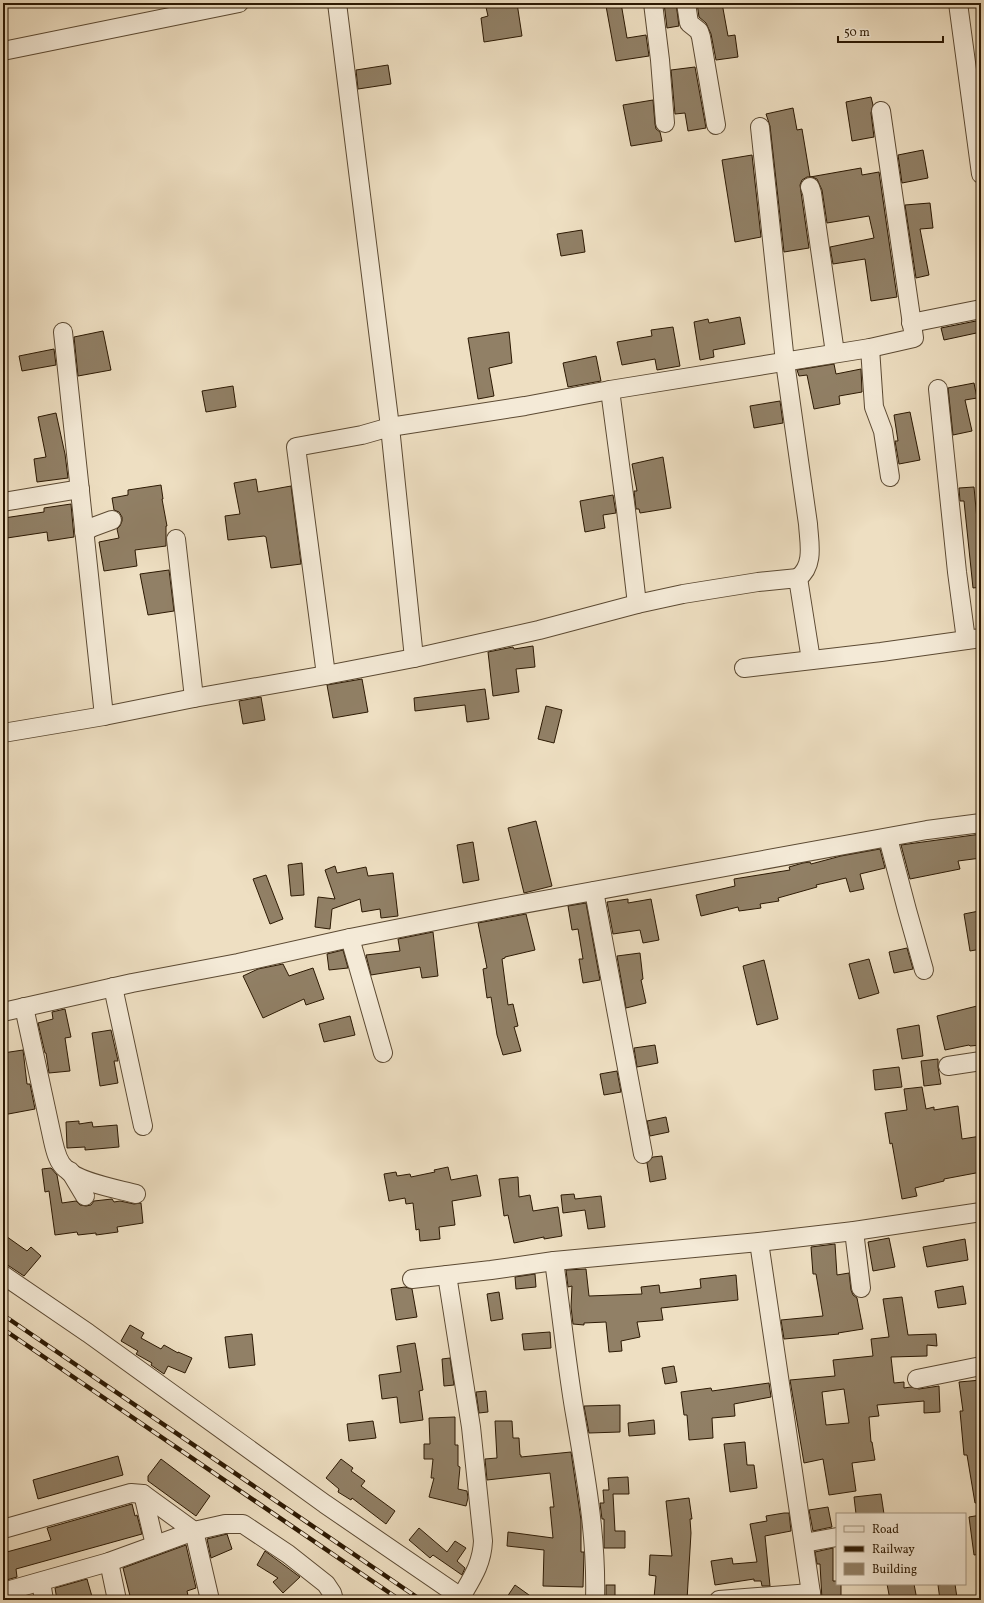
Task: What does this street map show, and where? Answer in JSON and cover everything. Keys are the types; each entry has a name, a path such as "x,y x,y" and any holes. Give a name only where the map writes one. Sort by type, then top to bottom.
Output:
{"street":[{"path":"3,51 239,3"},
{"path":"337,3 390,427 414,658"},
{"path":"653,3 660,60 665,123"},
{"path":"686,3 689,23 700,31 702,37 716,125"},
{"path":"958,3 981,174"},
{"path":"326,675 296,447 362,435 390,427 525,406 610,390 870,348 914,338 881,111"},
{"path":"3,733 104,716 414,658 539,630 637,604 683,594 758,582 798,578 803,574 808,565 810,548 808,524 785,362 760,127"},
{"path":"810,187 834,353"},
{"path":"911,323 981,308"},
{"path":"63,332 104,716"},
{"path":"870,348 874,407 882,431 890,477"},
{"path":"610,390 637,604"},
{"path":"744,668 881,652 974,639 957,572 938,390"},
{"path":"3,502 80,489"},
{"path":"84,532 112,520"},
{"path":"176,539 194,698"},
{"path":"798,578 810,660"},
{"path":"3,1012 113,987 238,963 350,938 594,891 888,838 981,823"},
{"path":"888,838 924,970"},
{"path":"594,891 643,1154"},
{"path":"350,938 383,1053"},
{"path":"113,987 143,1126"},
{"path":"24,1007 53,1141 57,1154 65,1169 75,1176 136,1194"},
{"path":"24,1007 52,1128 63,1158 85,1196"},
{"path":"948,1066 981,1061"},
{"path":"412,1279 554,1261 759,1242 854,1231 981,1212"},
{"path":"854,1231 861,1288"},
{"path":"719,1600 812,1596 759,1242"},
{"path":"554,1261 593,1533 596,1572 595,1600"},
{"path":"3,1275 88,1333 325,1504 463,1599 482,1554 483,1541 470,1427 447,1275"},
{"path":"917,1379 981,1366"},
{"path":"3,1529 131,1493 142,1494 194,1531 210,1600"},
{"path":"142,1494 155,1545"},
{"path":"3,1592 109,1562 194,1531 225,1524 243,1524 288,1554 326,1584 332,1593 334,1600"},
{"path":"804,1543 836,1537"},
{"path":"109,1562 117,1600"},
{"path":"40,1582 44,1600"}],"building":[{"path":"485,3 517,3 522,36 484,42 481,18 488,16"},
{"path":"621,3 627,38 646,35 649,56 616,61 606,6"},
{"path":"664,3 676,3 679,26 667,28"},
{"path":"697,3 722,3 728,36 735,35 738,57 716,60 711,34 706,23 699,17"},
{"path":"388,65 391,84 358,89 356,70"},
{"path":"695,67 706,128 688,131 685,113 675,114 671,70"},
{"path":"871,97 873,105 871,113 874,137 852,141 846,102"},
{"path":"653,100 656,129 660,132 662,141 631,146 623,105"},
{"path":"793,108 797,130 802,129 810,177 802,180 800,185 809,248 784,252 770,126 766,114"},
{"path":"923,150 928,178 902,183 898,155"},
{"path":"752,155 761,237 735,242 722,160"},
{"path":"861,168 862,175 879,172 897,297 871,301 865,259 833,264 830,247 874,238 869,216 827,223 822,190 817,179 810,177"},
{"path":"930,203 933,228 920,229 929,275 916,278 905,205"},
{"path":"582,230 585,252 561,256 557,234"},
{"path":"740,317 745,344 713,350 714,357 700,360 694,322 708,319 709,323"},
{"path":"981,320 981,332 944,340 941,328"},
{"path":"673,327 680,366 657,370 655,359 622,365 617,342 652,336 651,330"},
{"path":"103,331 111,370 78,376 74,337"},
{"path":"509,332 512,363 489,368 494,396 478,399 468,338"},
{"path":"54,349 56,365 22,371 19,356"},
{"path":"596,356 601,381 568,387 563,363"},
{"path":"834,364 836,374 861,369 862,392 839,396 840,404 814,409 807,375 799,376 797,370"},
{"path":"974,383 977,398 965,400 972,431 953,435 948,388"},
{"path":"233,386 236,407 206,412 202,391"},
{"path":"780,401 783,423 754,428 750,406"},
{"path":"910,412 920,460 899,464 895,441 898,441 894,415"},
{"path":"56,413 65,454 68,478 37,482 34,459 46,457 38,417"},
{"path":"663,457 671,508 640,513 639,509 636,509 634,491 637,491 632,464"},
{"path":"256,479 258,492 291,486 301,564 271,568 266,537 264,536 228,540 225,516 240,514 234,483"},
{"path":"161,485 167,526 166,546 135,550 137,566 104,571 99,542 119,538 117,529 122,521 122,517 119,512 114,510 112,498 128,495 128,490"},
{"path":"974,487 977,520 981,519 981,587 973,588 964,501 960,501 959,488"},
{"path":"613,495 616,513 603,515 605,528 585,532 580,501"},
{"path":"71,504 74,537 48,541 47,532 7,538 4,518 44,512 44,508"},
{"path":"169,570 174,611 148,615 140,574"},
{"path":"533,646 535,667 516,669 519,692 493,696 488,652 513,647 514,649"},
{"path":"362,679 368,712 333,718 327,685"},
{"path":"485,689 489,719 467,722 465,705 415,711 414,698"},
{"path":"261,697 265,720 243,724 239,701"},
{"path":"546,706 562,710 554,743 538,739"},
{"path":"536,821 552,886 524,893 508,828"},
{"path":"981,834 981,858 958,861 960,869 910,879 901,845"},
{"path":"473,842 479,880 463,883 457,845"},
{"path":"880,849 885,868 860,874 864,889 850,892 846,878 816,885 817,887 778,898 779,901 760,904 761,908 739,911 738,907 701,916 696,895 735,886 734,879 790,870 789,867 803,863 810,862 811,864 841,856"},
{"path":"302,863 304,895 291,896 288,865"},
{"path":"335,866 337,873 366,867 368,876 393,873 398,916 381,918 380,909 362,912 360,899 332,909 330,929 315,927 318,897 335,899 325,870"},
{"path":"266,875 283,919 270,924 253,879"},
{"path":"628,899 628,903 651,899 659,940 643,943 640,930 613,934 607,902"},
{"path":"586,903 600,980 583,983 579,959 583,959 578,929 572,930 568,906"},
{"path":"979,911 981,923 981,949 970,951 964,914"},
{"path":"526,914 535,950 502,959 508,1005 513,1004 518,1026 514,1027 521,1051 503,1055 497,1035 491,997 487,998 483,969 487,968 478,923"},
{"path":"433,932 438,976 422,978 420,967 371,975 366,955 400,951 398,939"},
{"path":"907,948 913,969 894,973 889,952"},
{"path":"343,950 348,968 329,970 327,954"},
{"path":"640,953 643,979 641,980 646,1003 626,1008 617,956"},
{"path":"869,959 879,993 859,999 849,964"},
{"path":"764,960 778,1019 757,1025 743,966"},
{"path":"283,964 289,976 313,968 324,999 306,1005 304,999 263,1018 243,976 258,969"},
{"path":"981,1005 981,1045 969,1045 945,1050 937,1016"},
{"path":"65,1009 71,1037 65,1038 70,1071 49,1073 46,1053 38,1023 53,1019 52,1012"},
{"path":"350,1016 355,1035 324,1042 319,1024"},
{"path":"919,1025 923,1056 902,1059 897,1029"},
{"path":"111,1030 118,1061 114,1061 118,1083 100,1086 92,1033"},
{"path":"655,1045 658,1063 637,1067 634,1048"},
{"path":"23,1050 27,1084 30,1084 35,1109 3,1115 3,1089 6,1088 3,1053"},
{"path":"938,1059 941,1084 924,1086 921,1061"},
{"path":"899,1067 902,1087 875,1090 873,1070"},
{"path":"617,1071 621,1092 604,1095 600,1074"},
{"path":"922,1087 926,1109 934,1107 934,1110 958,1106 962,1139 981,1136 981,1172 944,1179 944,1181 915,1188 917,1196 902,1199 885,1113 907,1110 904,1089"},
{"path":"666,1117 669,1132 650,1136 647,1121"},
{"path":"79,1121 79,1124 92,1122 93,1127 117,1125 119,1147 85,1150 85,1147 67,1148 66,1122"},
{"path":"662,1156 666,1179 650,1182 647,1163 653,1157"},
{"path":"448,1167 451,1180 477,1175 481,1196 452,1201 455,1225 439,1227 440,1239 420,1241 419,1229 416,1230 413,1203 406,1204 405,1198 389,1201 384,1174 396,1172 397,1176 410,1174 411,1177 435,1172 434,1170"},
{"path":"51,1168 57,1175 62,1203 76,1201 80,1205 86,1206 91,1205 94,1201 112,1199 114,1202 120,1201 134,1204 141,1203 143,1223 117,1227 118,1232 96,1235 96,1233 78,1235 77,1232 55,1235 49,1191 45,1192 42,1169"},
{"path":"518,1177 519,1197 530,1195 533,1211 558,1207 562,1236 544,1239 544,1237 514,1243 508,1215 504,1216 499,1179"},
{"path":"574,1194 575,1199 601,1196 605,1227 588,1229 585,1210 563,1213 561,1195"},
{"path":"3,1234 27,1251 31,1247 41,1256 24,1276 3,1262"},
{"path":"889,1238 895,1267 873,1271 868,1242"},
{"path":"965,1239 968,1260 927,1267 923,1247"},
{"path":"835,1244 837,1275 849,1273 851,1290 853,1295 857,1298 863,1329 838,1333 839,1334 784,1339 781,1320 823,1316 816,1274 813,1274 811,1247"},
{"path":"586,1269 589,1296 642,1294 641,1287 659,1285 660,1293 701,1288 700,1279 736,1275 738,1300 661,1308 663,1320 637,1322 640,1337 621,1341 622,1351 609,1352 606,1322 584,1323 584,1325 573,1324 571,1307 572,1286 568,1287 566,1270"},
{"path":"535,1274 536,1287 516,1289 515,1277"},
{"path":"963,1286 966,1304 938,1308 935,1291"},
{"path":"405,1287 412,1289 417,1317 396,1320 391,1289"},
{"path":"499,1292 503,1319 491,1321 487,1294"},
{"path":"902,1297 908,1335 936,1334 937,1346 927,1345 927,1356 891,1357 894,1383 904,1382 904,1388 911,1387 919,1389 939,1386 940,1412 924,1413 924,1401 877,1405 879,1416 869,1417 871,1442 875,1460 852,1463 856,1491 829,1495 823,1459 804,1463 790,1380 835,1376 833,1360 873,1356 871,1339 889,1337 883,1299","holes":["844,1389 849,1423 826,1425 822,1392"]},
{"path":"130,1325 144,1333 141,1338 161,1349 164,1345 178,1353 192,1358 185,1373 168,1366 164,1374 151,1365 152,1363 136,1354 138,1351 121,1341"},
{"path":"550,1332 551,1348 524,1350 522,1334"},
{"path":"252,1334 255,1365 229,1368 225,1337"},
{"path":"415,1343 423,1390 419,1391 423,1420 400,1423 397,1397 382,1399 379,1375 401,1372 397,1346"},
{"path":"450,1358 454,1385 444,1386 442,1359"},
{"path":"674,1366 677,1382 665,1384 662,1368"},
{"path":"981,1380 981,1425 977,1426 981,1468 981,1502 975,1503 967,1455 964,1455 960,1411 963,1411 959,1382"},
{"path":"769,1383 771,1397 734,1404 735,1416 712,1418 713,1438 689,1440 687,1415 684,1415 681,1392 711,1388 712,1391"},
{"path":"486,1391 488,1412 479,1413 476,1392"},
{"path":"620,1405 620,1432 589,1433 584,1406"},
{"path":"455,1417 455,1445 458,1445 458,1466 460,1467 458,1489 467,1491 468,1498 466,1506 429,1497 434,1478 431,1478 433,1459 424,1459 424,1444 430,1444 429,1418"},
{"path":"654,1420 655,1434 629,1436 628,1423"},
{"path":"373,1421 376,1438 349,1441 347,1424"},
{"path":"495,1421 512,1421 513,1438 519,1438 521,1457 571,1452 581,1520 581,1552 584,1552 583,1587 543,1586 544,1550 507,1546 508,1532 553,1538 550,1507 554,1507 550,1473 487,1480 485,1459 497,1458"},
{"path":"745,1442 747,1465 754,1465 757,1488 730,1492 724,1444"},
{"path":"118,1456 123,1475 38,1499 33,1480"},
{"path":"161,1459 210,1496 196,1516 148,1481 148,1476"},
{"path":"341,1459 353,1468 351,1471 365,1481 361,1486 395,1511 386,1524 352,1498 351,1500 338,1492 339,1489 326,1478"},
{"path":"628,1477 629,1494 613,1494 615,1531 625,1531 625,1548 604,1548 604,1519 602,1519 600,1503 604,1503 603,1490 609,1490 608,1478"},
{"path":"881,1494 884,1513 856,1513 854,1497"},
{"path":"689,1498 692,1519 690,1519 691,1533 687,1600 654,1598 656,1576 649,1575 650,1555 672,1556 666,1501"},
{"path":"132,1504 135,1516 137,1515 142,1534 16,1569 17,1577 3,1581 3,1553 51,1540 47,1528"},
{"path":"828,1507 832,1527 813,1531 809,1510"},
{"path":"789,1513 791,1531 765,1536 770,1586 762,1586 761,1581 754,1581 754,1579 715,1585 711,1561 732,1558 733,1564 757,1562 750,1524 767,1521 766,1516"},
{"path":"981,1515 981,1554 974,1555 969,1517"},
{"path":"419,1528 447,1552 455,1541 466,1548 457,1561 465,1568 462,1575 433,1555 430,1558 409,1540"},
{"path":"227,1534 232,1549 211,1558 207,1539"},
{"path":"186,1545 196,1588 187,1591 189,1600 131,1600 123,1568"},
{"path":"833,1548 833,1581 836,1581 836,1585 841,1585 841,1600 822,1600 820,1564 817,1564 815,1552"},
{"path":"265,1551 300,1577 283,1593 273,1582 278,1578 257,1565"},
{"path":"87,1579 93,1600 57,1600 55,1588"},
{"path":"515,1585 536,1600 505,1600"},
{"path":"606,1585 615,1585 615,1597 606,1597"},
{"path":"887,1585 914,1585 917,1600 890,1600"},
{"path":"938,1585 955,1585 957,1598 940,1600"}],"railway":[{"path":"3,1315 421,1600"},
{"path":"3,1329 400,1600"}]}
